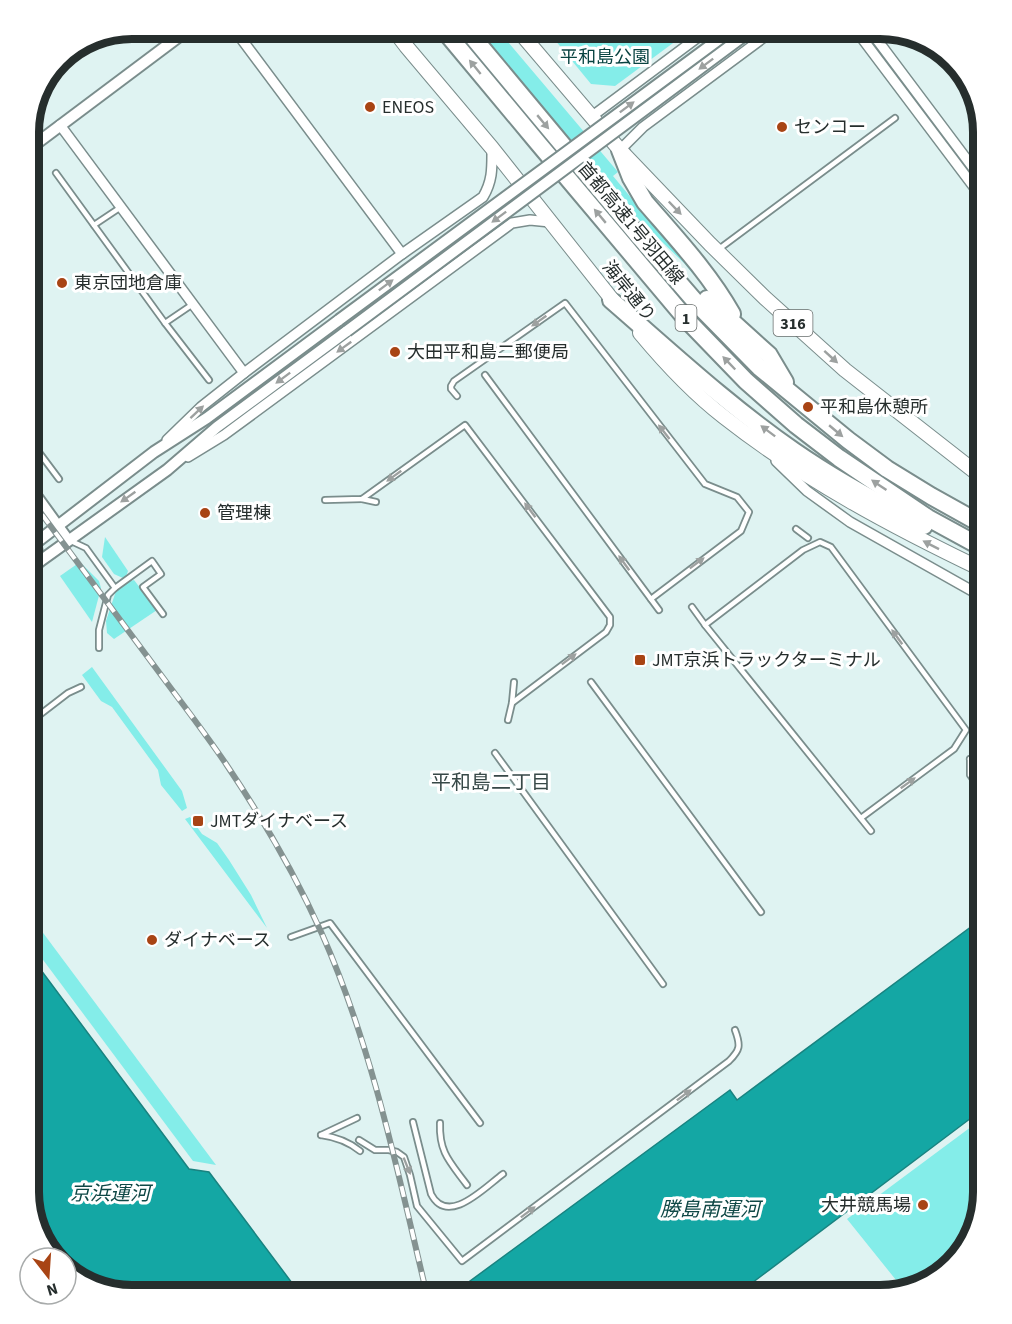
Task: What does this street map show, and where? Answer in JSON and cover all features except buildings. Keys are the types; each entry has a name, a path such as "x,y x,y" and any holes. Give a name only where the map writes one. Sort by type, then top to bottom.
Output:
{"highway":[{"name":"首都高速1号羽田線","path":"451,39 687,320 746,381 796,425 839,458 928,518 973,542"},
{"name":"首都高速1号羽田線","path":"474,39 700,307 759,367 887,469 973,519"},
{"path":"620,150 637,191 705,274 726,303 738,326"},
{"path":"636,233 769,355 793,395"},
{"name":"1","path":"611,300 718,393 794,451 867,497 962,546 973,547"}],"main road":[{"path":"397,39 406,46"},
{"name":"海岸通り","path":"401,39 492,148 611,300 683,380 723,416 808,476 890,524 973,565"},
{"name":"316","path":"527,39 620,150 773,305 846,370 973,468"}],"street":[{"path":"41,140 174,39"},
{"path":"242,39 402,254"},
{"path":"591,117 696,39"},
{"path":"39,537 58,526 154,452 207,418 719,39"},
{"path":"167,470 217,427 740,39"},
{"path":"620,150 643,127 762,39"},
{"path":"863,39 973,185"},
{"path":"877,39 973,166"},
{"path":"60,125 244,373"},
{"path":"154,452 201,407 244,373 402,254 483,197 492,178 492,148"},
{"path":"39,562 167,470 224,435 512,223 530,220 550,222"},
{"path":"754,439 807,491 850,522 973,591"},
{"path":"39,500 68,540"}],"lane":[{"path":"717,250 895,118"},
{"path":"56,173 209,380"},
{"path":"94,225 121,207"},
{"path":"457,396 451,386 454,381 565,303 705,484 737,497 749,512 741,531 651,599"},
{"path":"165,323 193,304"},
{"path":"485,375 659,610"},
{"path":"362,499 465,425 610,617 610,626 606,632 512,703"},
{"path":"39,452 59,479"},
{"path":"325,500 362,499 376,502"},
{"path":"796,530 808,538"},
{"path":"68,540 86,548 115,588"},
{"path":"705,625 803,550 820,542 831,547 966,730 954,749 861,818"},
{"path":"99,648 99,630 108,595 152,561 161,574 143,587 163,614"},
{"path":"692,607 871,831"},
{"path":"508,720 514,682"},
{"path":"591,682 761,912"},
{"path":"39,715 68,693 81,687"},
{"path":"495,753 663,984"},
{"path":"973,762 970,759 970,776 973,780"},
{"path":"291,937 330,923 480,1124"},
{"path":"359,1140 375,1150 389,1150 404,1157 411,1175 417,1206 462,1261 729,1061 738,1052 740,1042 735,1030"},
{"path":"357,1118 321,1135 345,1141 360,1151"},
{"path":"413,1122 431,1194 440,1205 453,1207 464,1204 503,1174"},
{"path":"440,1123 440,1136 445,1156 467,1185"}],"green space":[{"path":"484,39 505,39 618,172 613,176 652,223 688,261 693,274 632,213"},
{"name":"平和島公園","path":"554,39 678,39 615,86 591,84"},
{"path":"105,537 128,571 125,579 114,574 102,557"},
{"path":"80,562 99,581 101,588 92,622 60,576"},
{"path":"134,580 157,610 114,639 107,633 106,621 117,588"},
{"path":"92,667 182,791 187,808 182,811 161,785 158,770 112,707 101,701 82,675"},
{"path":"190,817 202,834 217,843 229,860 251,895 267,928 185,819"},
{"path":"39,927 216,1165 193,1161 39,954"},
{"name":"大井競馬場","path":"973,1125 973,1192 970,1216 960,1238 946,1258 921,1275 898,1283 847,1219"}],"water":[{"name":"勝島南運河","path":"973,925 973,1117 749,1285 465,1285 730,1090 737,1100"},
{"name":"京浜運河","path":"39,967 189,1169 209,1172 294,1285 120,1284 97,1278 78,1267 78,1246 57,1246 42,1216 39,1192"}],"railway":[{"path":"39,510 219,754 265,825 301,890 322,934 356,1022 383,1112 425,1285"}],"place":[{"name":"ENEOS","path":"370,107"},
{"name":"センコー","path":"782,127"},
{"name":"東京団地倉庫","path":"62,283"},
{"name":"大田平和島二郵便局","path":"395,352"},
{"name":"平和島休憩所","path":"808,407"},
{"name":"管理棟","path":"205,513"},
{"name":"JMT京浜トラックターミナル","path":"640,660"},
{"name":"JMTダイナベース","path":"198,821"},
{"name":"ダイナベース","path":"152,940"},
{"name":"大井競馬場","path":"923,1205"}],"district":[{"name":"平和島二丁目","path":"491,782"}]}
